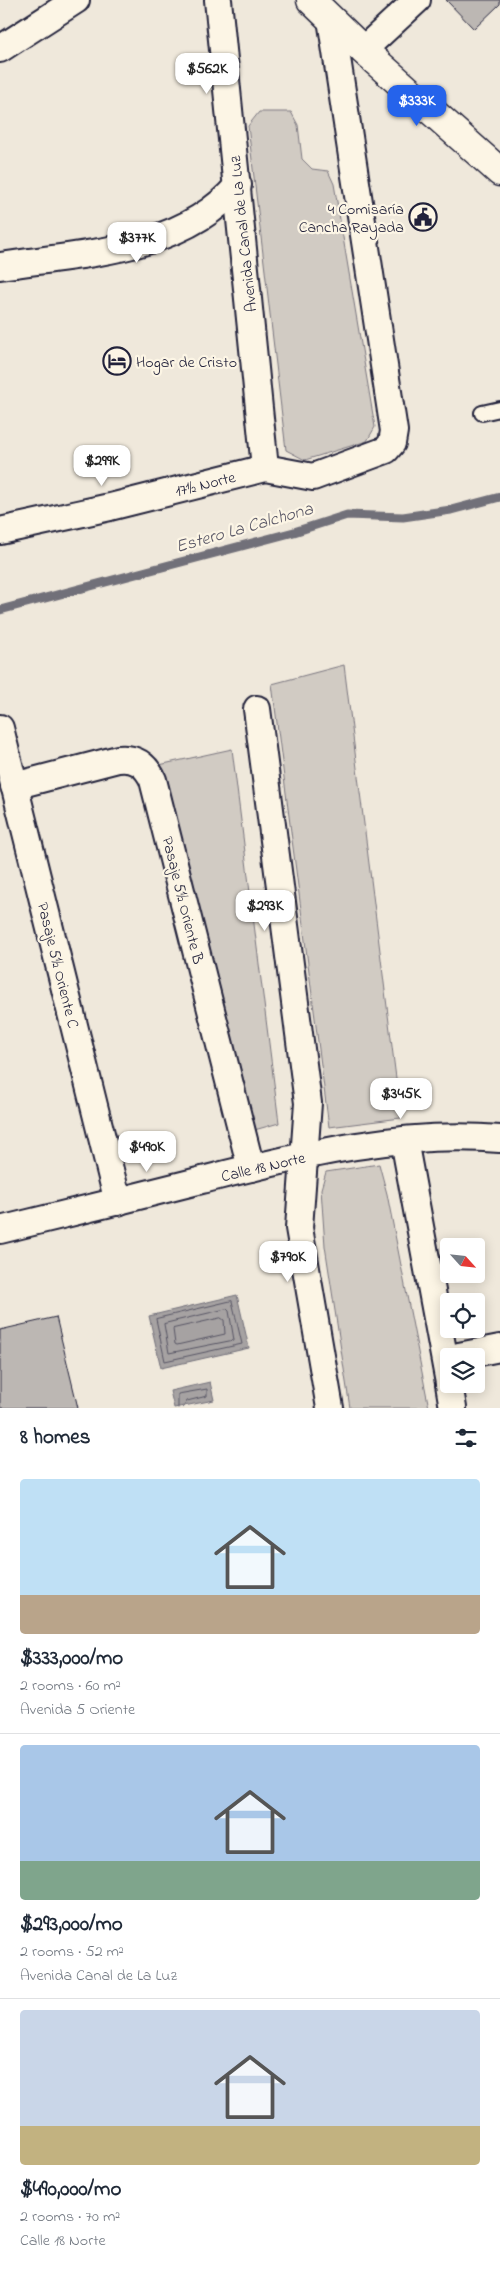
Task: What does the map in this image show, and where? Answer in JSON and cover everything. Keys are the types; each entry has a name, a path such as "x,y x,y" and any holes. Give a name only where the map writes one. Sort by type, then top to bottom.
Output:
{"street":[{"path":"0,48 76,0"},
{"name":"Avenida Canal de La Luz","path":"218,0 265,468"},
{"path":"312,0 363,50 500,172"},
{"path":"363,50 417,0"},
{"name":"17½ Norte","path":"0,531 110,507 265,468 313,477 386,450 392,443 394,431 331,19"},
{"path":"2,261 108,250 148,240 172,231 199,217 225,200 238,185"},
{"path":"257,709 308,1103 300,1228 330,1408"},
{"name":"Pasaje 5½ Oriente C","path":"0,728 118,1202"},
{"name":"Pasaje 5½ Oriente B","path":"14,786 118,759 134,759 149,770 154,780 251,1168"},
{"name":"Calle 18 Norte","path":"0,1230 251,1168 384,1141 453,1137 500,1139"},
{"path":"404,1140 446,1348"},
{"path":"485,1354 500,1348"},
{"path":"452,1393 453,1408"}],"lane":[{"path":"482,413 500,409"}],"shaded area":[{"path":"259,112 291,112 298,125 302,159 312,169 328,171 334,184 375,427 367,441 305,460 286,450 248,126"},
{"path":"344,665 401,1118 329,1127 272,684"},
{"path":"232,749 279,1123 251,1131 159,765"},
{"path":"379,1164 387,1194 429,1408 350,1408 325,1246 321,1189 326,1172"}],"water":[{"path":"237,1295 249,1348 161,1368 149,1316"},
{"path":"210,1382 214,1400 174,1408 170,1391"}],"building":[{"path":"446,0 500,0 500,4 474,29"},
{"path":"56,1317 78,1408 0,1408 0,1330"}],"waterway":[{"name":"Estero La Calchona","path":"0,610 294,532 347,515 403,517 451,510 500,497"}],"place":[{"name":"4 Comisaría Cancha Rayada","path":"423,217"},
{"name":"Hogar de Cristo","path":"117,361"}]}
